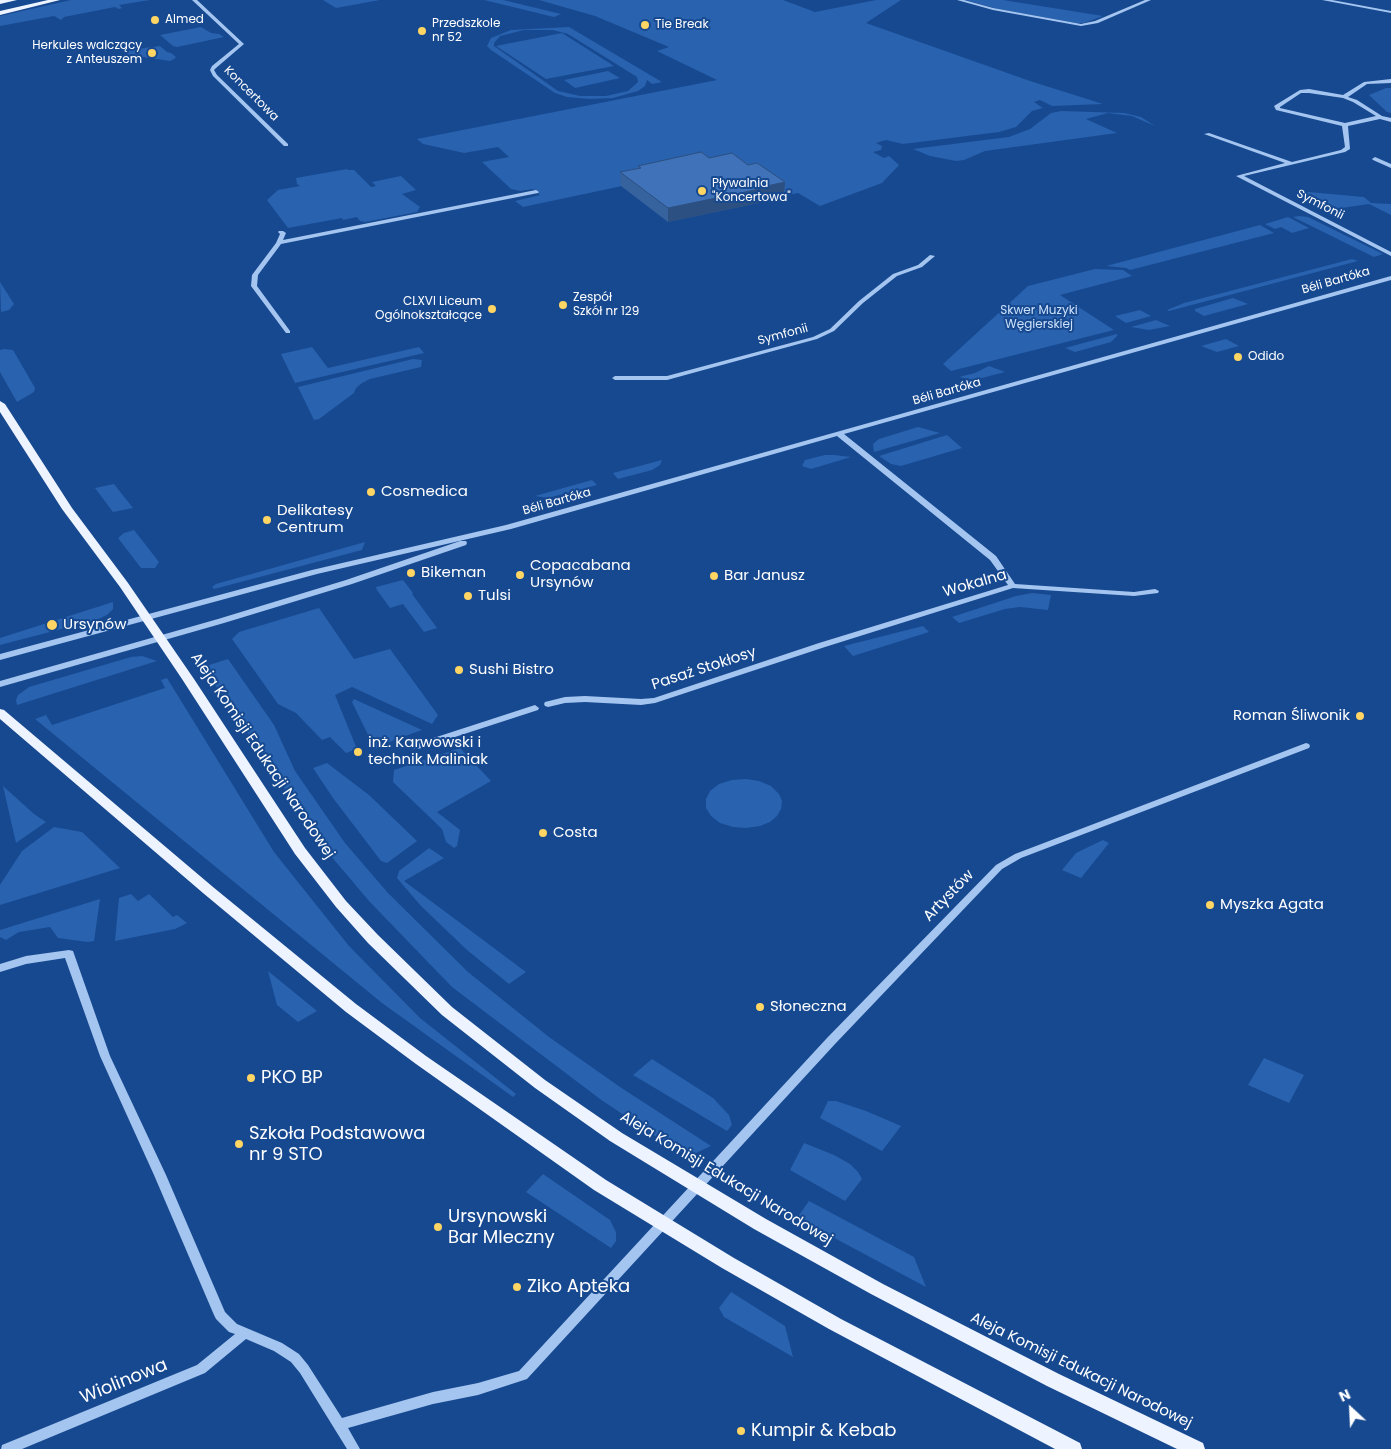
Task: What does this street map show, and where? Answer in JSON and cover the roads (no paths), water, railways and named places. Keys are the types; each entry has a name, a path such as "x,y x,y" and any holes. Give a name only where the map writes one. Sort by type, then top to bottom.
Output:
{"main road":[{"path":"0,2 14,0"},
{"path":"0,13 56,0"},
{"name":"Aleja Komisji Edukacji Narodowej","path":"0,404 67,509 146,617 300,851 341,904 402,969 447,1011 540,1084 616,1137 695,1186 886,1294 1054,1380 1196,1449"},
{"path":"0,713 351,1008 600,1185 835,1324 1073,1449"}],"street":[{"name":"Koncertowa","path":"194,0 242,44 214,67 212,70 215,76 286,145"},
{"path":"959,0 993,9 1080,25 1096,22 1149,0"},
{"path":"1324,0 1391,12"},
{"path":"1344,97 1366,83 1391,81"},
{"path":"1380,117 1346,125 1284,112 1276,106 1304,91 1344,97 1355,101 1380,117 1391,120"},
{"path":"1206,134 1290,164 1343,151 1348,148 1346,125"},
{"path":"1375,159 1391,166"},
{"name":"Symfonii","path":"1290,164 1240,176 1391,254"},
{"path":"279,243 536,192"},
{"path":"282,232 279,243 255,275 254,286 288,332"},
{"name":"Symfonii","path":"615,378 667,378 815,338 832,330 861,302 895,274 920,266 932,256"},
{"name":"Béli Bartóka","path":"0,657 315,572 508,527 1391,278"},
{"path":"839,434 983,549 993,558 1013,586"},
{"name":"Béli Bartóka","path":"0,684 349,582 508,527"},
{"name":"Wokalna","path":"865,632 1013,586 1134,594 1155,591"},
{"name":"Pasaż Stokłosy","path":"548,704 566,700 585,699 630,702 655,700 865,632"},
{"path":"415,746 535,708"},
{"name":"Artystów","path":"340,1424 433,1398 478,1389 523,1375 613,1280 695,1186 858,1012 999,868 1018,856 1306,746"},
{"path":"0,968 26,960 70,954 105,1056 160,1176 220,1315 234,1328 278,1347 295,1358 340,1424 354,1449"},
{"name":"Wiolinowa","path":"7,1449 201,1369 245,1333"}],"place":[{"name":"Almed","path":"155,20"},
{"name":"Tie Break","path":"645,25"},
{"name":"Przedszkole nr 52","path":"422,31"},
{"name":"Herkules walczący z Anteuszem","path":"152,53"},
{"name":"Pływalnia \"Koncertowa\"","path":"702,191"},
{"name":"Zespół Szkół nr 129","path":"563,305"},
{"name":"CLXVI Liceum Ogólnokształcące","path":"492,309"},
{"name":"Odido","path":"1238,357"},
{"name":"Cosmedica","path":"371,492"},
{"name":"Delikatesy Centrum","path":"267,520"},
{"name":"Bikeman","path":"411,573"},
{"name":"Copacabana Ursynów","path":"520,575"},
{"name":"Bar Janusz","path":"714,576"},
{"name":"Tulsi","path":"468,596"},
{"name":"Ursynów","path":"52,625"},
{"name":"Sushi Bistro","path":"459,670"},
{"name":"Roman Śliwonik","path":"1360,716"},
{"name":"inż. Karwowski i technik Maliniak","path":"358,752"},
{"name":"Costa","path":"543,833"},
{"name":"Myszka Agata","path":"1210,905"},
{"name":"Słoneczna","path":"760,1007"},
{"name":"PKO BP","path":"251,1078"},
{"name":"Szkoła Podstawowa nr 9 STO","path":"239,1144"},
{"name":"Ursynowski Bar Mleczny","path":"438,1227"},
{"name":"Ziko Apteka","path":"517,1287"},
{"name":"Kumpir & Kebab","path":"741,1431"}],"park label":[{"name":"Skwer Muzyki Węgierskiej","path":"1039,318"}]}
